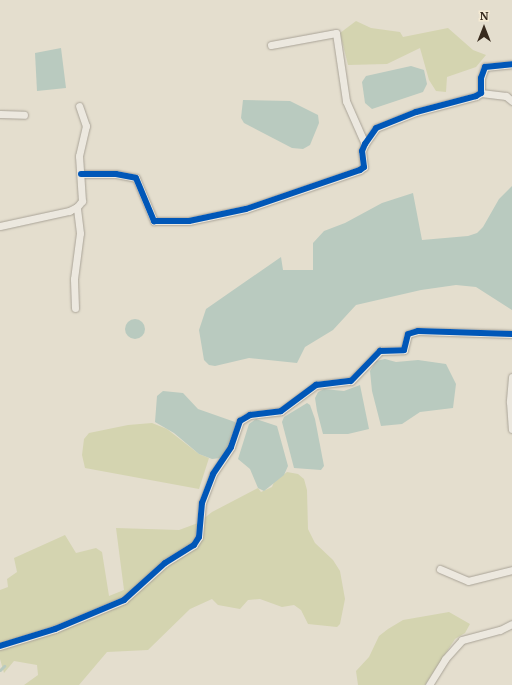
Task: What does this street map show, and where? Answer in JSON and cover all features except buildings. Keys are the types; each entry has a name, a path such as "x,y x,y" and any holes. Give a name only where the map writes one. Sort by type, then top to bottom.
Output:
{"street":[{"path":"271,45 336,33 346,101 365,144"},
{"path":"481,93 480,78 485,67 512,64"},
{"path":"81,174 116,174 136,178 154,221 189,221 246,209 360,170 364,167 362,151 365,144 376,128 392,119 481,93 506,96 512,101"},
{"path":"0,226 77,207 82,201 80,146 86,134 86,126 79,106"},
{"path":"0,114 24,115"},
{"path":"75,308 74,279 80,233 77,207"},
{"path":"0,646 55,629 124,600 164,563 194,546 199,537 202,503 213,474 231,447 240,421 250,415 281,411 321,384 351,381 380,351 404,350 408,334 418,331 512,334"},
{"path":"512,377 510,402 512,429"},
{"path":"440,569 468,581 512,570"},
{"path":"429,685 445,659 462,640 500,630 512,624"}],"green space":[{"path":"356,21 371,28 400,32 403,37 448,28 473,50 486,55 476,67 447,77 446,92 436,91 429,80 420,48 387,64 348,65 340,33"},
{"path":"152,423 167,429 199,454 209,458 199,489 85,468 82,455 84,439 89,433 128,425"},
{"path":"287,472 298,474 304,479 307,490 308,529 315,543 333,560 340,571 345,599 340,624 337,627 308,624 301,610 294,605 282,607 260,599 248,600 240,609 218,605 212,599 190,609 148,650 107,652 79,685 24,685 38,675 37,665 14,661 4,673 0,659 0,590 8,587 7,579 17,572 14,558 65,535 76,553 96,548 102,552 109,596 124,590 116,528 179,530 198,523 212,512 258,488 261,492 272,487 274,482"},
{"path":"449,612 470,624 465,633 455,639 425,685 358,685 356,671 369,657 379,636 403,620"}],"shaded area":[{"path":"61,48 66,88 37,91 35,53"},
{"path":"411,66 424,70 427,84 423,92 372,109 365,103 362,82 366,76"},
{"path":"243,100 290,101 318,115 319,123 310,145 303,149 292,148 244,123 241,118"},
{"path":"512,186 512,310 476,287 456,285 421,290 356,305 333,330 305,347 297,363 249,358 215,366 209,365 204,360 199,330 206,309 281,257 283,270 313,270 313,243 324,231 345,223 382,203 413,193 422,240 468,236 477,233 483,227 499,199"},
{"path":"135,319 142,322 145,329 142,336 135,339 128,336 125,329 128,322"},
{"path":"385,359 396,362 418,360 446,364 456,384 453,408 420,412 402,424 381,426 372,391 370,371 376,361"},
{"path":"360,385 369,429 348,434 323,434 315,398 318,392 324,389 344,391"},
{"path":"163,391 183,393 198,409 235,422 237,426 229,446 221,458 212,459 199,454 174,433 155,422 157,396"},
{"path":"307,403 310,405 315,419 324,466 321,470 294,468 282,422 284,417"},
{"path":"256,419 277,426 288,466 284,475 264,491 258,488 250,469 238,459 249,424"}],"waterway":[{"path":"0,670 4,666"}],"cycle path":[{"path":"81,174 116,174 136,178 154,221 189,221 246,209 360,170 364,167 362,151 376,128 416,112 476,96 481,93 481,78 485,67 512,64"},
{"path":"0,646 55,629 124,600 165,563 194,545 199,537 202,503 213,474 231,447 240,421 250,415 281,411 316,385 351,381 380,351 404,350 408,334 418,331 512,334"}]}
